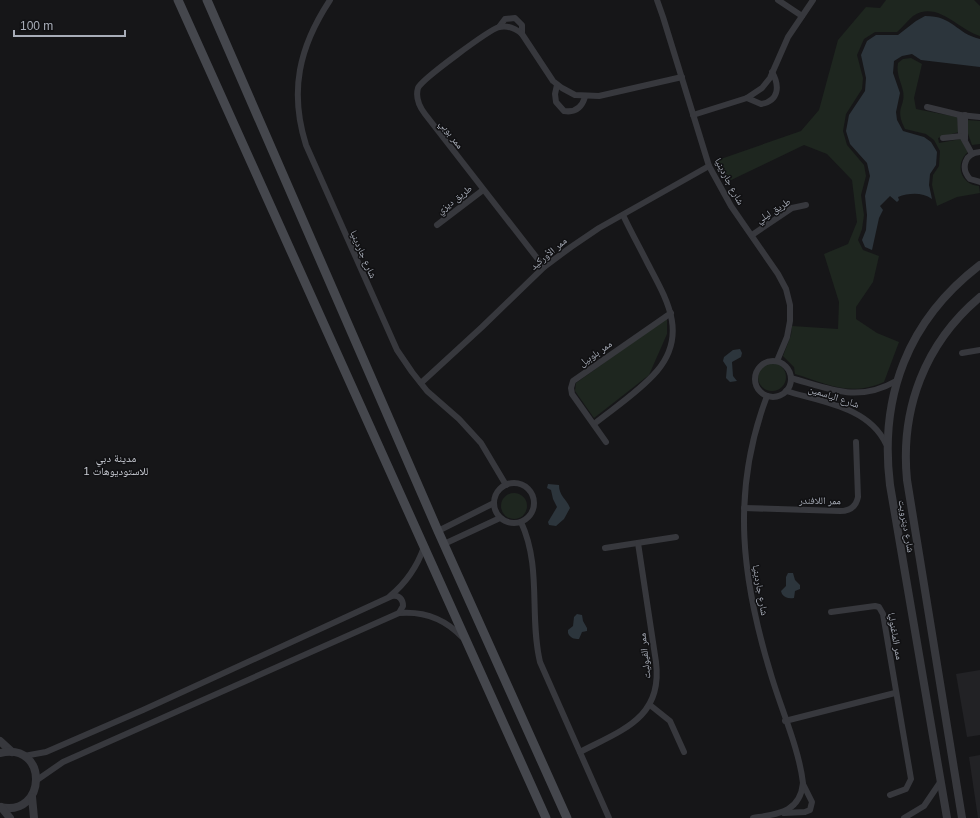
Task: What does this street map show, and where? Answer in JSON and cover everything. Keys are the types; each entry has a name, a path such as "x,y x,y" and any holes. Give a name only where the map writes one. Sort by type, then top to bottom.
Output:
{"main road":[{"path":"178,0 546,818"},
{"path":"207,0 438,531 568,818"}],"street":[{"name":"شارع جاردينيا","path":"330,0 311,34 301,61 297,97 302,134 391,338 404,362 420,383 478,439 490,456 506,484"},
{"name":"شارع جاردينيا","path":"656,0 682,77 709,166 731,206 778,274 788,296 790,313 789,329 777,361"},
{"path":"778,0 802,16"},
{"path":"693,115 747,98 762,88 772,72 782,48 813,0"},
{"name":"ممر بوبي","path":"544,268 424,114 419,104 417,93 425,79 499,27 505,19 515,18 522,25 522,34 548,75 558,85 570,93 585,96 599,96 682,77"},
{"path":"499,27 512,27 522,34"},
{"path":"747,98 761,104 772,100 776,96 778,85 772,72"},
{"path":"558,85 555,94 556,102 564,111 576,110 582,105 585,96"},
{"path":"926,107 980,117"},
{"path":"963,115 963,137 972,154"},
{"path":"943,138 963,137"},
{"path":"980,152 972,154 965,161 964,171 970,179 980,182"},
{"name":"ممر الأوركيد","path":"420,383 544,268 584,237 709,166"},
{"name":"طريق ديزي","path":"437,225 483,190"},
{"name":"طريق ليلي","path":"752,235 792,208 806,205"},
{"path":"594,424 652,377 662,364 672,340 671,313 664,295 623,215"},
{"name":"شارع ديترويت","path":"947,818 890,485 886,444 889,415 896,381 910,348 928,318 952,289 980,265"},
{"name":"شارع ديترويت","path":"962,818 907,480 905,444 912,403 928,360 939,340 954,322 980,297"},
{"name":"ممر بلوبيل","path":"606,442 572,394 571,388 573,381 671,313"},
{"path":"962,353 980,350"},
{"path":"771,361 777,361 787,367 791,378 786,391 777,396 767,396 758,388 755,376 760,366 771,361"},
{"name":"شارع الياسمين","path":"791,378 853,394 875,391 896,381"},
{"name":"شارع الياسمين","path":"786,391 858,414 875,426 886,444"},
{"name":"شارع جاردينيا","path":"753,818 782,813 805,812 810,810 812,802 803,783 767,662 751,600 746,573 744,508 749,459 756,430 767,396"},
{"name":"ممر اللافندر","path":"744,508 840,511 850,509 855,504 858,497 856,442"},
{"path":"513,483 526,487 534,499 532,513 522,522 514,524 506,522 500,518 495,511 495,496 506,484 513,483"},
{"path":"438,531 494,503"},
{"path":"444,544 500,518"},
{"path":"522,522 529,541 533,562 536,639 540,662 609,818"},
{"path":"605,548 676,537"},
{"name":"ممر الفيوليت","path":"580,752 635,723 650,705 655,692 657,672 638,543"},
{"path":"389,597 408,578 418,562 424,545"},
{"path":"24,756 46,752 129,716 389,597 398,596 402,600 403,606 398,613"},
{"name":"ممر الماغنوليا","path":"831,612 871,606 879,607 882,610 895,693 911,779 906,790 890,795"},
{"path":"37,780 63,762 398,613 414,613 437,618 457,631 467,643"},
{"path":"785,721 895,693"},
{"path":"650,705 670,721 684,752"},
{"path":"0,741 12,752"},
{"path":"0,753 12,752 24,756 34,766 37,780 32,797 34,818"},
{"path":"904,818 924,806 941,780"},
{"path":"782,813 797,801 803,783"},
{"path":"1,807 16,807 32,797"},
{"path":"1,807 10,818"}],"shaded area":[{"path":"886,0 974,0 980,6 980,36 939,14 922,12 913,16 897,32 875,32 864,39 857,55 863,78 862,89 846,114 843,131 847,145 864,165 866,176 861,195 864,215 862,229 858,240 863,250 879,256 873,282 856,307 856,319 877,333 899,342 884,382 872,386 850,389 829,385 795,374 794,367 783,356 791,335 792,326 838,329 839,302 824,254 848,244 857,222 852,180 827,154 804,145 727,182 715,161 801,131 819,110 838,40 866,7 880,8"},
{"path":"925,16 942,19 965,33 980,39 980,67 921,60 912,54 902,56 894,61 893,73 900,93 896,112 897,120 903,131 924,137 931,142 937,152 936,165 930,174 929,185 932,199 920,194 911,194 898,197 899,200 897,202 890,196 880,206 883,210 879,218 872,250 865,247 862,240 866,230 867,215 865,196 870,176 867,163 850,144 846,131 849,115 865,91 866,78 861,55 867,41 876,35 898,35"},
{"path":"911,58 922,64 914,98 916,109 957,117 959,132 938,138 939,143 961,139 968,152 961,162 962,173 968,182 979,186 980,193 957,197 937,206 932,185 933,175 939,166 940,151 934,140 926,134 905,129 900,116 903,91 898,74 898,63 903,59"},
{"path":"967,120 980,121 980,144 972,145 966,128"},
{"path":"667,318 667,334 649,375 594,418 575,391 576,383"},
{"path":"740,349 742,353 741,357 732,362 733,376 737,381 730,382 726,378 727,367 723,361 724,357 733,350"},
{"path":"772,363 782,367 786,377 782,387 772,391 762,387 758,377 762,367"},
{"path":"548,484 559,485 560,492 570,508 564,519 556,526 549,525 548,522 557,507 551,490 547,488"},
{"path":"514,493 523,497 527,506 523,515 514,519 505,515 501,506 505,497"},
{"path":"788,573 793,573 795,580 800,585 800,589 795,591 794,598 786,597 781,591 786,586 786,577"},
{"path":"577,614 582,615 587,631 582,632 579,639 575,639 570,636 568,630 573,626 574,617"},
{"path":"980,670 980,735 967,737 956,674"},
{"path":"980,755 980,818 978,818 969,757"}],"district":[{"name":"مدينة دبي للاستوديوهات 1","path":"116,464"}]}
